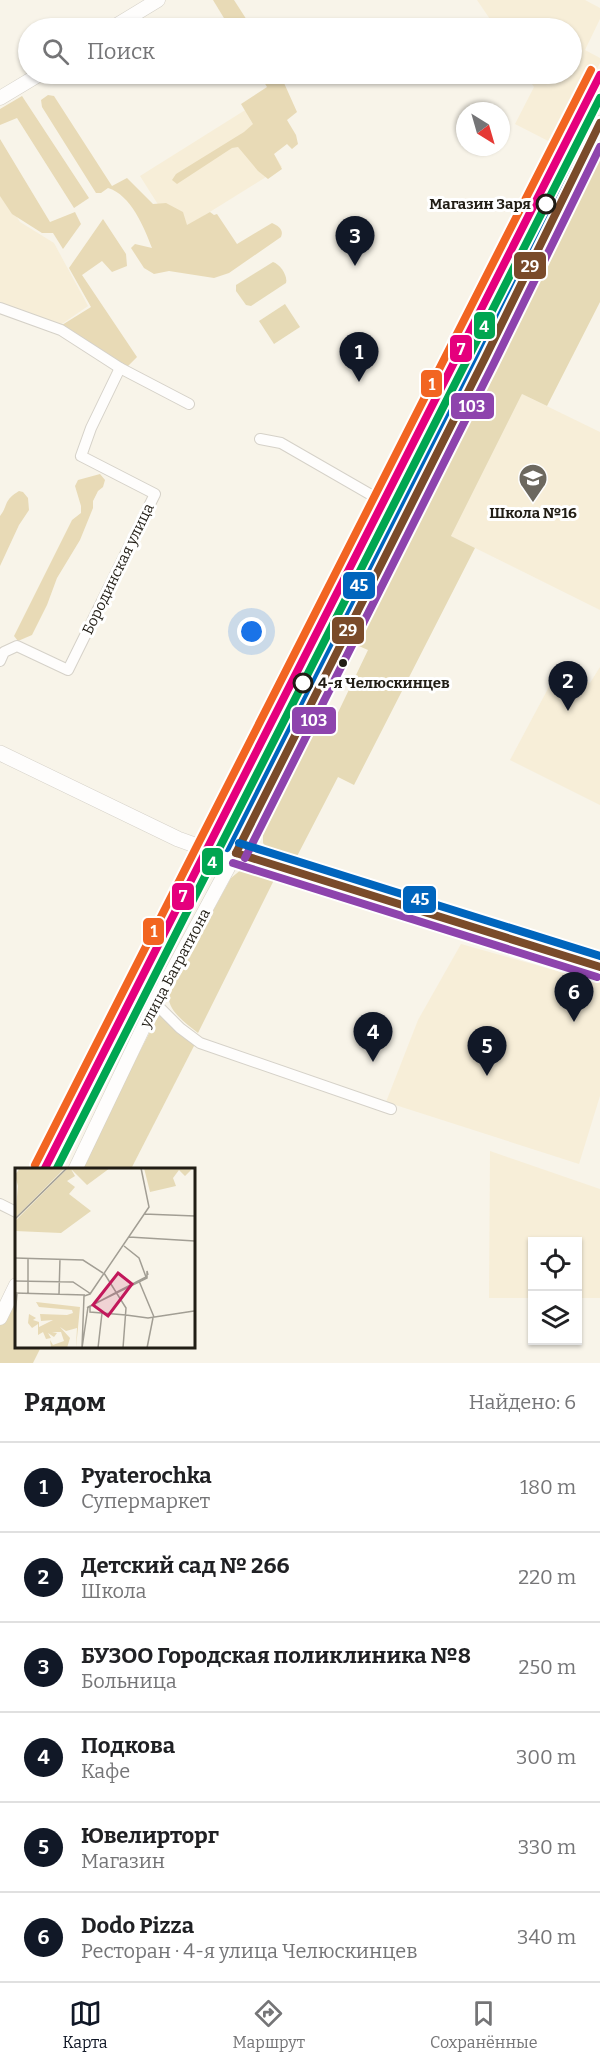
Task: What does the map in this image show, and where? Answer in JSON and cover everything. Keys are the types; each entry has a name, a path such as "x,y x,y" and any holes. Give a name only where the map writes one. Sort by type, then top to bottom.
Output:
{"main road":[{"name":"улица Багратиона","path":"236,853 600,123"},
{"path":"0,753 178,839 214,852 236,853 600,967"}],"street":[{"path":"128,18 158,0"},
{"path":"0,98 23,84"},
{"path":"0,308 61,330 120,368 189,404"},
{"name":"Бородинская улица","path":"0,661 4,652 17,646 68,670 155,494 81,456 91,428 120,368"},
{"path":"260,439 280,443 406,515"},
{"name":"улица Багратиона","path":"76,1168 155,1003 236,853"},
{"path":"155,1003 180,1028 200,1043 391,1109"},
{"path":"0,1204 15,1212"},
{"path":"0,1318 15,1287"}],"shaded area":[{"path":"213,0 234,0 246,18 224,18"},
{"path":"477,0 585,0 600,8 600,19 585,50 600,58 600,63 558,146 515,124 534,87 532,84 582,84 582,18 489,18"},
{"path":"265,84 284,84 297,112 287,120 296,135 298,144 292,149 287,144 274,154 282,169 268,179 258,171 238,147 232,148 177,184 172,180 176,174 244,132 253,124 241,104 267,87"},
{"path":"48,95 54,96 112,186 127,178 153,204 166,203 183,212 187,225 210,212 217,214 237,244 272,223 280,228 281,237 229,273 214,278 169,271 154,274 144,268 131,248 135,244 152,248 141,222 130,205 116,192 108,188 101,193 96,193 42,107 41,100"},
{"path":"22,96 89,198 74,208 17,118 0,125 0,109"},
{"path":"258,102 272,151 282,167 176,233 140,176"},
{"path":"0,139 50,222 75,212 81,224 63,249 53,233 42,233 12,214 0,196"},
{"path":"600,141 600,302 547,406 522,394 451,536 475,548 354,785 338,777 293,864 274,856 263,843 263,824 308,733 317,730 322,721 332,725 368,650 352,643"},
{"path":"0,191 20,222 54,243 88,306 59,326 0,302"},
{"path":"103,219 126,254 127,266 112,272 102,261 82,275 137,357 127,367 62,325 91,307 69,268"},
{"path":"273,262 283,271 286,283 251,306 246,305 236,291 236,285"},
{"path":"285,304 300,327 274,344 259,321"},
{"name":"Школа №16","path":"522,394 600,432 600,610 451,536"},
{"path":"100,474 105,480 103,487 93,501 93,508 80,540 57,578 32,635 18,641 14,636 72,520 81,513 75,486 78,480"},
{"path":"19,491 28,498 29,510 19,525 0,566 0,516 8,500"},
{"path":"600,667 600,805 510,760 559,668 590,683"},
{"path":"242,869 277,874 198,1033 173,1010 169,991 231,878"},
{"path":"461,944 600,983 600,1096 579,1164 386,1102 418,1020"},
{"path":"158,1016 163,1016 195,1044 132,1168 80,1168"},
{"path":"490,1151 600,1189 600,1298 582,1298 582,1237 528,1237 528,1298 489,1298"},
{"path":"15,1293 15,1348 40,1348 33,1363 0,1363 0,1323"}],"transit line":[{"name":"1","path":"35,1165 591,70"},
{"name":"7","path":"45,1168 600,75"},
{"name":"4","path":"57,1168 600,98"},
{"name":"45","path":"227,848 476,353 591,118"},
{"name":"29","path":"236,853 485,358 600,123"},
{"name":"103","path":"245,858 600,147"},
{"name":"45","path":"239,843 600,956"},
{"name":"29","path":"236,853 600,967"},
{"name":"103","path":"233,863 597,977"}],"place":[{"name":"Магазин Заря","path":"546,204"},
{"name":"БУЗОО Городская поликлиника №8","path":"355,266"},
{"name":"Pyaterochka","path":"359,382"},
{"name":"Школа №16","path":"533,504"},
{"name":"4-я Челюскинцев","path":"303,683"},
{"name":"Детский сад № 266","path":"568,711"},
{"name":"Dodo Pizza","path":"574,1022"},
{"name":"Подкова","path":"373,1062"},
{"name":"Ювелирторг","path":"487,1076"}]}
